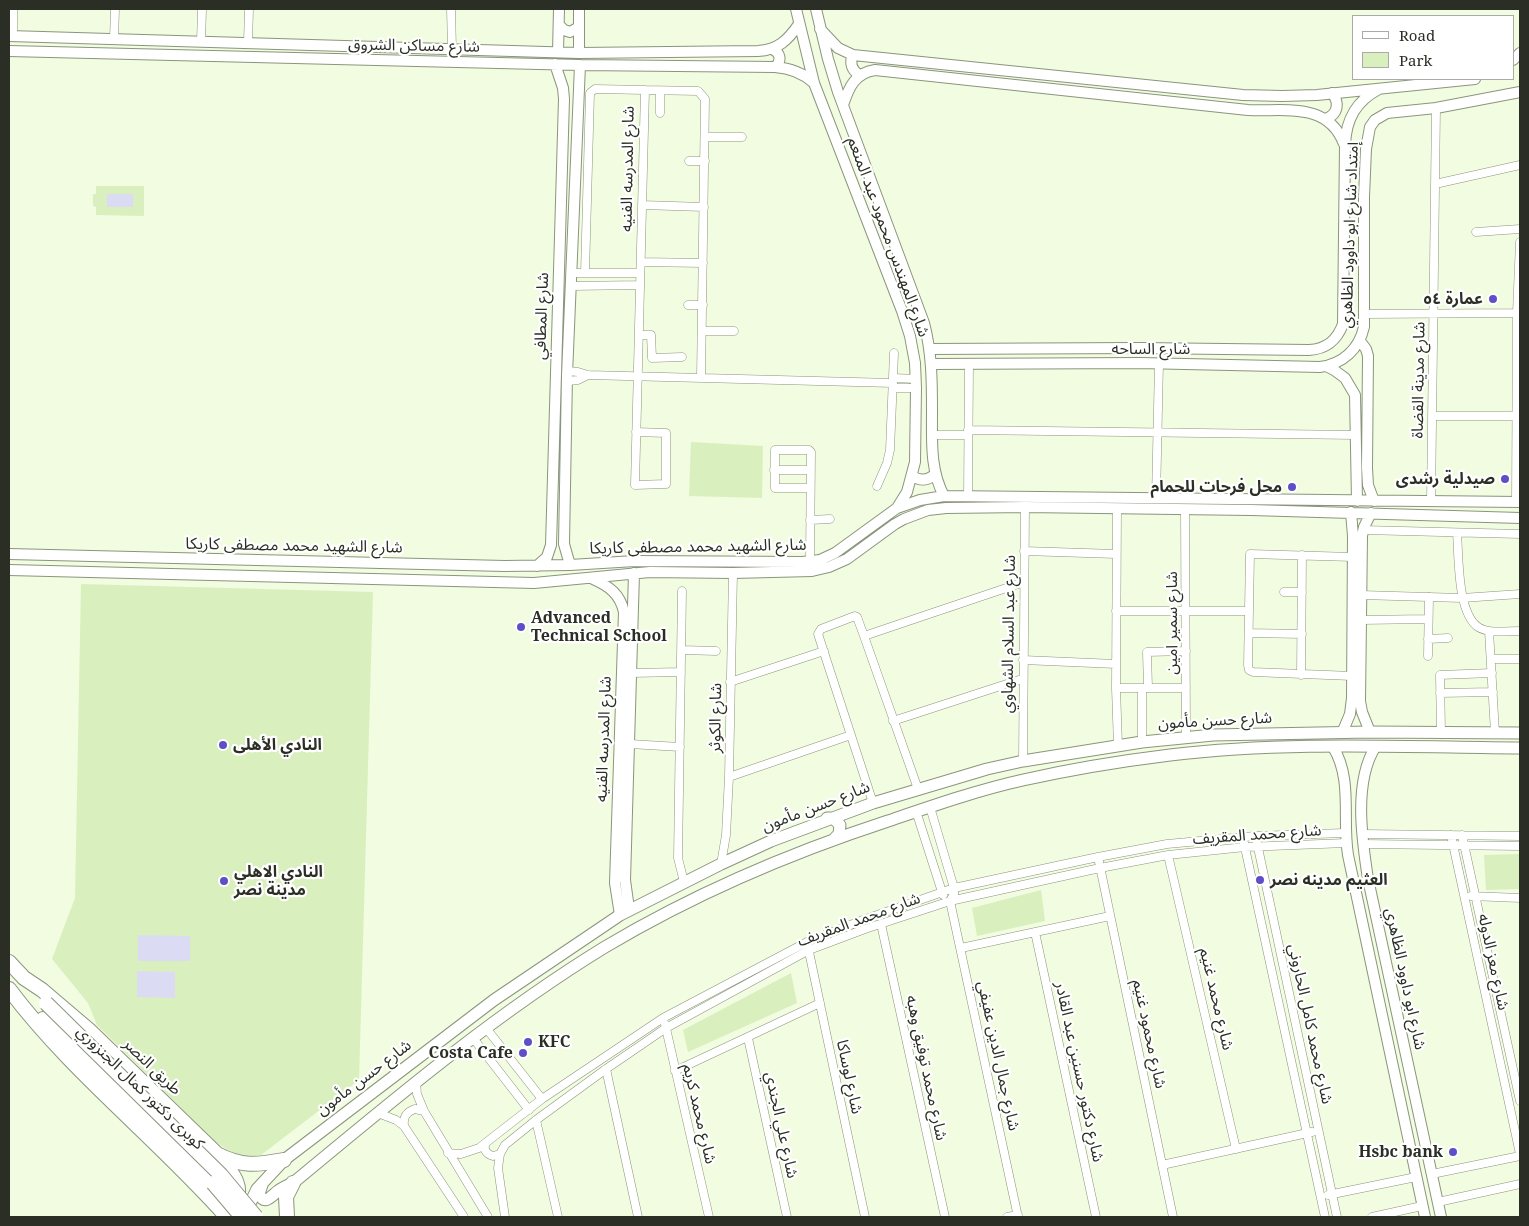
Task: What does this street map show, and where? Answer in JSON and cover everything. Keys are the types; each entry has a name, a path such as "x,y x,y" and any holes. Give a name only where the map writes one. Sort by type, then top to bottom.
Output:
{"highway":[{"name":"طريق النصر","path":"9,962 24,978 42,990 89,1030 217,1154 243,1164 257,1165 284,1160"},
{"name":"كوبرى دكتور كمال الجنزوري","path":"24,978 41,1008 213,1183 243,1217"},
{"name":"كوبرى دكتور كمال الجنزوري","path":"9,989 41,1008 221,1175 256,1217"},
{"path":"9,989 31,1018 58,1047 203,1190 224,1214 237,1199 238,1189 234,1176 217,1154"},
{"path":"287,1217 286,1197 294,1183"}],"main road":[{"name":"شارع حسن مأمون","path":"243,1217 252,1196 284,1160 494,1000 624,912 721,864 828,818 873,802 1023,761 1142,742 1213,735 1370,732 1520,733"},
{"name":"شارع حسن مأمون","path":"268,1177 258,1192 263,1200 270,1199 280,1189 294,1183 416,1082 486,1028 566,972 634,930 722,885 835,838 916,811 1021,780 1118,763 1212,751 1376,746 1520,748"},
{"path":"873,802 868,806 866,816 874,824 880,824"},
{"path":"828,818 832,818 840,825 839,834 835,838"}],"street":[{"path":"11,36 13,9"},
{"path":"114,39 115,9"},
{"path":"200,42 202,9"},
{"path":"248,43 249,9"},
{"path":"452,9 452,49"},
{"path":"558,52 559,9"},
{"path":"579,9 579,53"},
{"name":"شارع المهندس محمود عبد المنعم","path":"796,9 814,83 902,311 913,350 916,384 915,462 908,492 897,508"},
{"name":"شارع المهندس محمود عبد المنعم","path":"816,9 833,76 920,311 930,349 933,462 935,474 944,496"},
{"path":"774,67 778,65 780,57 772,49 787,40 799,24"},
{"path":"559,25 564,30 570,32 579,27"},
{"path":"820,29 838,48 853,55 1243,95 1282,96 1332,93 1465,80"},
{"name":"شارع مساكن الشروق","path":"11,36 579,53 758,51 772,49"},
{"path":"141,40 144,47 141,54"},
{"path":"158,41 155,48 159,55"},
{"name":"شارع مساكن الشروق","path":"9,51 580,65 774,67 793,70 814,83"},
{"path":"853,55 852,67 859,76"},
{"name":"شارع المطافي","path":"538,566 549,553 551,537 563,109 563,88 555,64"},
{"name":"شارع المطافي","path":"570,565 565,550 564,537 567,376 580,65"},
{"path":"843,105 850,87 859,76 875,70 1248,110 1302,111 1316,114 1326,119 1336,129 1345,146"},
{"path":"563,88 571,86 579,90"},
{"name":"شارع المدرسه الفنيه","path":"585,273 590,93 595,89 644,90 642,205 640,262 639,335 636,432 635,485 664,485 667,482 666,433 636,432"},
{"name":"إمتداد شارع ابو داوود الظاهري","path":"1343,324 1346,131 1355,110 1363,99 1379,89"},
{"path":"644,90 698,91 704,95 706,102 702,378"},
{"path":"660,91 660,113"},
{"name":"إمتداد شارع ابو داوود الظاهري","path":"1357,501 1362,476 1368,356 1366,349 1360,341 1364,327 1364,197 1366,149 1370,127 1379,116 1387,113 1436,108 1520,92"},
{"path":"1326,119 1332,116 1336,110 1336,99 1332,93"},
{"name":"شارع مدينة القضاة","path":"1431,502 1436,108"},
{"path":"705,137 742,137"},
{"path":"689,161 705,161"},
{"path":"1435,184 1520,165"},
{"path":"642,205 704,207"},
{"path":"1476,232 1520,229"},
{"path":"1518,502 1520,242"},
{"path":"640,262 703,262"},
{"path":"572,273 640,273"},
{"path":"571,286 640,285"},
{"path":"688,305 702,305"},
{"path":"1364,314 1518,316"},
{"name":"شارع الساحه","path":"930,349 1139,348 1315,350 1335,340 1343,324"},
{"path":"702,331 734,331"},
{"path":"639,335 651,335 652,358 682,358"},
{"name":"شارع الساحه","path":"931,364 1158,363 1326,366 1336,363 1347,356 1360,341"},
{"path":"1122,348 1124,357 1122,363"},
{"path":"1139,348 1138,357 1140,363"},
{"path":"944,349 941,356 944,364"},
{"path":"877,486 883,474 890,450 894,353"},
{"path":"1156,498 1158,363"},
{"path":"968,496 969,364"},
{"name":"إمتداد شارع ابو داوود الظاهري","path":"1326,366 1340,373 1353,389 1355,395 1356,435 1362,476 1374,501"},
{"path":"567,376 578,380 588,375 916,384"},
{"path":"1432,416 1519,416"},
{"path":"932,435 968,433 1157,432 1356,435"},
{"path":"810,488 775,488 775,450 810,450 810,470 810,488 810,561"},
{"path":"774,470 810,470"},
{"path":"912,476 925,480 935,474"},
{"name":"شارع الشهيد محمد مصطفى كاريكا","path":"9,554 538,566 635,561 810,561 828,557 840,551 897,508 920,500 944,496 1518,502"},
{"name":"شارع الشهيد محمد مصطفى كاريكا","path":"9,570 515,583 554,582 667,571 733,573 803,572 829,567 855,555 895,524 911,516 928,510 946,508 1025,507 1351,512 1520,518"},
{"name":"شارع عبد السلام الشهاوي","path":"1023,761 1022,679 1025,507"},
{"path":"1117,508 1116,688 1118,746"},
{"name":"شارع سمير امين","path":"1186,510 1186,737"},
{"path":"1342,733 1356,708 1360,620 1359,534 1351,512"},
{"path":"1370,732 1356,708 1352,676 1353,557 1359,534 1371,513"},
{"path":"810,520 830,519"},
{"path":"1457,533 1462,598 1468,615 1477,626 1489,631 1520,631"},
{"path":"1359,534 1520,534"},
{"path":"551,537 557,541 564,537"},
{"path":"1024,550 1116,554"},
{"path":"1352,676 1251,672 1248,668 1250,554 1353,557"},
{"path":"56,555 58,563 56,571"},
{"path":"77,571 74,563 78,555"},
{"path":"1301,675 1302,555"},
{"name":"شارع المدرسه الفنيه","path":"624,912 634,573"},
{"name":"شارع الكوثر","path":"721,864 726,835 729,777 733,573"},
{"path":"592,578 608,586 617,596 627,593 634,595"},
{"path":"864,636 1024,582"},
{"path":"682,591 678,858 684,882"},
{"path":"1284,592 1302,592"},
{"path":"1361,595 1462,598 1520,594"},
{"name":"شارع المدرسه الفنيه","path":"617,596 624,612 615,883 624,912"},
{"path":"1428,656 1429,597"},
{"path":"1116,610 1249,611"},
{"path":"873,802 818,634 820,629 855,616 864,636 918,789"},
{"path":"1360,620 1428,620"},
{"path":"1489,631 1495,733"},
{"path":"1249,633 1302,634"},
{"path":"1428,639 1448,638"},
{"path":"682,650 716,651"},
{"path":"730,682 824,651"},
{"path":"1142,742 1147,652 1186,651"},
{"path":"1491,659 1520,659"},
{"path":"1023,660 1116,664"},
{"path":"631,673 682,672"},
{"path":"1441,733 1440,675 1492,673"},
{"path":"894,721 1022,679"},
{"path":"1116,688 1186,688"},
{"path":"1440,694 1493,692"},
{"path":"729,777 851,735"},
{"path":"630,744 680,747"},
{"name":"شارع ابو داوود الظاهري","path":"1376,746 1367,765 1364,786 1362,840 1368,879 1441,1217"},
{"name":"شارع ابو داوود الظاهري","path":"1334,747 1343,767 1346,787 1345,838 1371,969 1425,1217"},
{"path":"1346,787 1349,783 1355,781 1364,786"},
{"path":"916,811 942,893 950,901 954,894 954,888 930,807"},
{"path":"1362,840 1451,835 1520,836"},
{"name":"شارع معز الدوله","path":"1451,835 1520,1155"},
{"name":"شارع معز الدوله","path":"1462,835 1520,1101"},
{"name":"شارع محمد المقريف","path":"448,1153 468,1152 485,1144 542,1099 663,1018 863,920 954,888 1167,844 1255,836 1345,838"},
{"name":"شارع محمد كامل الحاروني","path":"1255,836 1337,1217"},
{"name":"شارع محمد كامل الحاروني","path":"1243,837 1325,1217"},
{"name":"شارع محمد المقريف","path":"500,1154 505,1146 536,1120 666,1028 808,946 950,901 1100,868 1168,855 1345,838"},
{"path":"1362,840 1453,845 1520,846"},
{"name":"شارع محمد غنيم","path":"1168,855 1236,1149"},
{"name":"شارع محمود غنيم","path":"1098,857 1173,1217"},
{"path":"1464,895 1520,898"},
{"name":"شارع جمال الدين عفيفي","path":"950,901 1018,1216"},
{"path":"961,948 1110,916"},
{"name":"شارع محمد توفيق وهبه","path":"881,924 945,1217"},
{"name":"شارع دكتور حسنين عبد القادر","path":"1035,932 1096,1217"},
{"name":"شارع لوساكا","path":"808,946 864,1217"},
{"path":"1371,969 1387,966"},
{"path":"675,1070 820,1004"},
{"name":"شارع محمد كريم","path":"663,1018 709,1217"},
{"path":"486,1028 542,1099"},
{"path":"473,1038 529,1110"},
{"name":"شارع علي الجندي","path":"748,1038 787,1217"},
{"path":"606,1069 638,1217"},
{"path":"416,1082 417,1094 424,1111 488,1217"},
{"path":"404,1126 407,1113 415,1109 424,1111"},
{"path":"378,1114 396,1120 404,1126 464,1217"},
{"path":"536,1120 558,1217"},
{"path":"1162,1165 1318,1130"},
{"path":"485,1144 488,1154 493,1156 500,1154 498,1168 505,1217"},
{"path":"1432,1174 1520,1155"},
{"path":"1321,1197 1416,1177"},
{"path":"1438,1202 1520,1184"},
{"path":"1372,1217 1422,1206"},
{"path":"1007,1217 1018,1216"}],"green space":[{"path":"96,186 144,186 144,216 96,215 96,207 93,206 93,194 96,194"},
{"path":"691,442 763,446 762,498 689,496"},
{"name":"النادي الأهلى","path":"81,584 373,592 359,1080 261,1155 236,1153 215,1141 97,1025 88,1003 52,959 75,898"},
{"path":"1520,854 1520,889 1486,890 1484,855"},
{"path":"1041,890 1045,921 977,936 972,908"},
{"path":"791,973 797,1003 688,1052 683,1030"}],"water":[{"path":"107,194 133,194 133,207 107,207"},
{"path":"138,935 190,936 190,961 138,961"},
{"path":"137,971 175,972 175,998 137,997"}],"place":[{"name":"عمارة ٥٤","path":"1493,299"},
{"name":"صيدلية رشدى","path":"1505,479"},
{"name":"محل فرحات للحمام","path":"1292,487"},
{"name":"Advanced Technical School","path":"521,627"},
{"name":"النادي الأهلى","path":"223,745"},
{"name":"العثيم مدينه نصر","path":"1260,880"},
{"name":"النادي الاهلي مدينة نصر","path":"224,881"},
{"name":"KFC","path":"528,1042"},
{"name":"Costa Cafe","path":"523,1053"},
{"name":"Hsbc bank","path":"1453,1152"}]}
